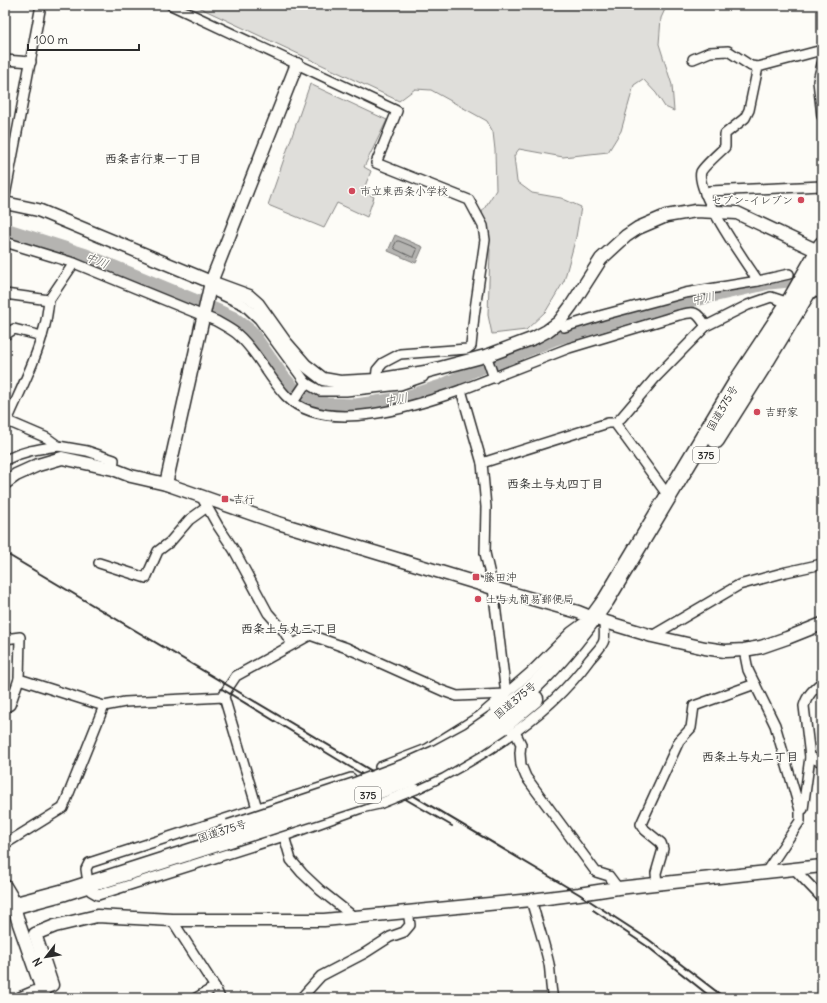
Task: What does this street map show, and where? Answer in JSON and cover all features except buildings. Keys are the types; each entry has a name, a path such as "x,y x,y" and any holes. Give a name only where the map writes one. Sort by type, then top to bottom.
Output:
{"highway":[{"name":"国道375号","path":"598,620 615,606 673,508 816,290 816,270 821,250"},
{"name":"国道375号","path":"8,899 88,880 222,836 358,798 412,778 463,751 498,723 533,701 559,676 598,620 606,600 738,380 790,300 816,270"}],"street":[{"path":"5,196 41,5"},
{"path":"172,5 397,111 376,163 469,200 482,226 485,240 471,346 467,349 400,354 383,363 377,370 376,380"},
{"path":"692,59 710,52 728,51 751,66 758,67 822,50"},
{"path":"5,60 31,62"},
{"path":"166,484 211,282 297,64"},
{"path":"822,64 818,81 822,116"},
{"path":"758,67 749,110 745,118 726,134 725,147 701,171 700,180 705,194 714,211 758,281"},
{"path":"705,194 710,191 822,186"},
{"path":"5,203 38,210 211,282 249,296 258,304 305,365 323,379 340,382 376,380 425,372 487,357 534,338 559,322 601,259 626,236 638,228 666,216 696,211 737,213 821,250"},
{"path":"5,242 74,263 216,321 237,334 255,354 280,388 294,401 301,407 321,413 345,415 383,413 422,404 494,378 569,348 679,315 693,312 698,314 706,326"},
{"path":"58,446 47,438 6,420 30,368 42,336 46,323 49,300 74,263"},
{"path":"559,322 564,327 685,292 758,281 789,274"},
{"path":"211,282 218,293 244,305 259,319 305,384 320,391 346,391 400,385 423,378 425,372"},
{"path":"5,294 49,300"},
{"path":"482,463 608,423 614,423 621,418 656,377 706,326 748,305 771,297 790,300"},
{"path":"5,335 14,329 42,336"},
{"path":"487,357 494,378"},
{"path":"294,401 305,384"},
{"path":"461,390 482,463 486,507 485,553 493,588 506,694 498,723 498,743"},
{"path":"614,423 669,497"},
{"path":"5,460 19,453 58,446 87,451 114,460 113,469"},
{"path":"5,483 16,475 38,465 62,458 113,469 131,476 166,484 278,522 493,588 578,612 598,620 652,636 705,648 725,651 761,647 822,624"},
{"path":"201,496 234,550 268,613 283,630 292,644"},
{"path":"99,563 146,578 158,551 170,542 189,520 207,507"},
{"path":"652,636 739,585 822,564"},
{"path":"354,917 302,874 291,860 284,836 257,808 224,697 226,691 236,676 310,635 341,646 457,696 506,694 531,672 571,632 581,624 598,620"},
{"path":"5,638 20,637 19,679 10,705 5,708"},
{"path":"744,650 748,670 775,726 800,810 800,821 768,871"},
{"path":"19,679 104,706 133,702 224,697"},
{"path":"800,810 803,809 810,757 804,706 806,699 813,689 822,682"},
{"path":"657,884 656,873 663,849 662,843 645,830 641,824 679,741 691,728 694,706 755,684"},
{"path":"5,844 63,808 104,706"},
{"path":"498,723 498,743"},
{"path":"380,767 498,723"},
{"path":"498,723 521,744 521,765 526,777 596,872 609,876 618,888"},
{"path":"361,808 351,778 89,863 86,869 91,891 98,895 284,836 361,808 379,804 443,776 472,760 498,743"},
{"path":"427,749 443,776"},
{"path":"810,757 822,762"},
{"path":"21,998 43,994 52,985 34,934 55,926 97,916 172,920 324,920 531,900 618,888 822,866"},
{"path":"795,868 822,898"},
{"path":"8,899 19,924 43,994"},
{"path":"531,900 548,963 551,978 551,992 554,998"},
{"path":"302,998 321,976 365,953 390,937 404,932 410,926 408,911"},
{"path":"172,920 219,994 196,998"}],"shaded area":[{"path":"194,5 667,5 661,18 659,44 672,85 674,111 665,107 656,93 643,79 634,85 621,131 608,152 563,157 519,149 514,156 517,182 532,193 561,198 581,207 576,237 564,281 546,311 526,330 492,334 488,315 490,250 482,212 496,190 493,132 487,121 431,90 415,89 399,101"},
{"path":"310,84 387,120 364,167 371,171 363,191 374,197 367,217 337,203 324,228 268,205"}],"water":[{"path":"395,235 423,247 416,263 388,251"}],"waterway":[{"name":"中川","path":"5,229 86,255 234,318 251,331 282,375 296,391 326,404 356,405 403,398 441,386 475,370 555,339 655,309 769,283 809,279"}],"railway":[{"path":"5,553 579,894 648,939 725,998"},
{"path":"222,689 350,767 452,826"},
{"path":"593,910 648,947 712,998"}],"place":[{"name":"市立東西条小学校","path":"352,191"},
{"name":"セブン-イレブン","path":"801,200"},
{"name":"吉野家","path":"757,412"},
{"name":"吉行","path":"225,499"},
{"name":"藤田沖","path":"476,577"},
{"name":"土与丸簡易郵便局","path":"478,599"}],"district":[{"name":"西条吉行東一丁目","path":"153,158"},
{"name":"西条土与丸四丁目","path":"555,483"},
{"name":"西条土与丸三丁目","path":"289,628"},
{"name":"西条土与丸二丁目","path":"750,756"}]}
